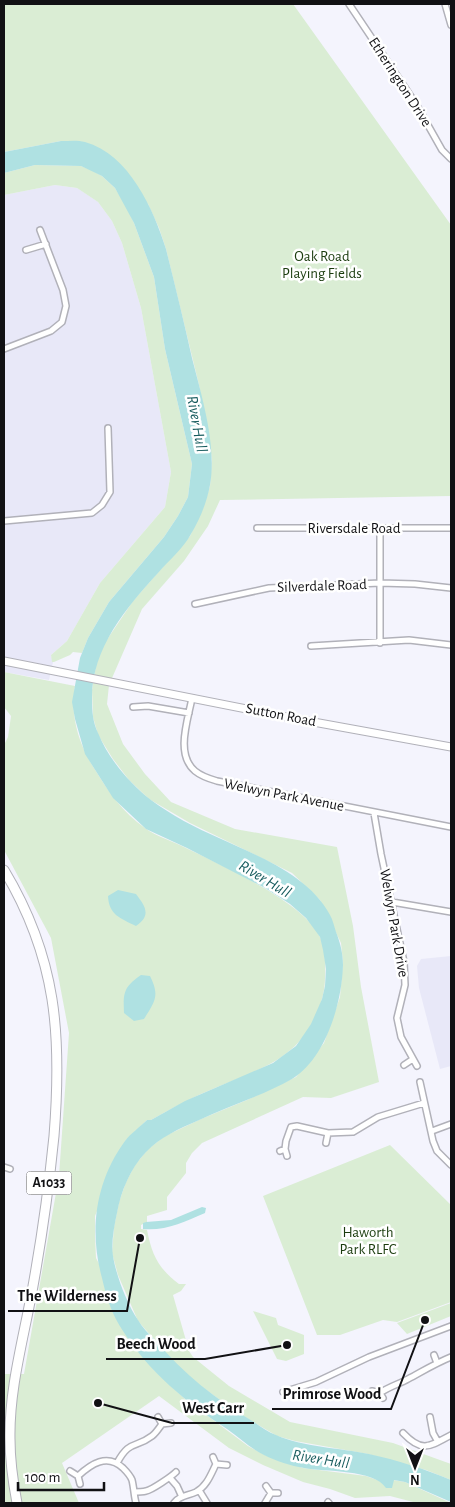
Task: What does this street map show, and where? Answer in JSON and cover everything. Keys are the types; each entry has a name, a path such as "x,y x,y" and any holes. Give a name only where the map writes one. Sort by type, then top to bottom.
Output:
{"highway":[{"name":"A1033","path":"4,870 25,908 44,959 54,1007 58,1056 57,1093 49,1182 33,1285 16,1371 11,1418 11,1461 17,1503"}],"street":[{"name":"Etherington Drive","path":"349,4 416,104 442,150 451,159"},
{"path":"445,4 451,25"},
{"path":"4,349 51,330 62,322 66,306 40,230"},
{"path":"26,250 46,244"},
{"path":"4,521 92,513 102,505 110,492 108,428"},
{"name":"Riversdale Road","path":"257,528 451,528"},
{"path":"380,528 380,643"},
{"name":"Silverdale Road","path":"195,604 264,588 380,583 451,588"},
{"path":"311,646 409,640 451,645"},
{"name":"Sutton Road","path":"4,661 73,676 451,747"},
{"name":"Welwyn Park Avenue","path":"192,698 184,744 185,757 195,772 205,777 217,781 451,827"},
{"path":"133,707 148,706 189,713"},
{"name":"Welwyn Park Drive","path":"374,812 404,962 405,985 397,1018 401,1037 417,1066"},
{"path":"392,902 451,912"},
{"path":"404,1065 413,1059"},
{"path":"420,1082 437,1151 451,1165"},
{"path":"287,1156 282,1150 291,1128 297,1126 328,1133 353,1132 378,1117 401,1112 424,1103"},
{"path":"432,1132 451,1124"},
{"path":"326,1143 328,1133"},
{"path":"283,1392 316,1382 369,1357 451,1326"},
{"path":"434,1355 438,1363"},
{"path":"372,1391 381,1396 451,1357"},
{"path":"158,1417 162,1424"},
{"path":"430,1417 433,1433 438,1442"},
{"path":"162,1424 171,1424"},
{"path":"117,1463 125,1450 154,1435 162,1424"},
{"path":"403,1433 414,1444 425,1446 451,1435"},
{"path":"213,1457 216,1464"},
{"path":"78,1476 102,1460 117,1463 132,1480 136,1503"},
{"path":"216,1464 227,1465"},
{"path":"174,1503 182,1496 199,1490 205,1485 216,1464"},
{"path":"70,1471 78,1476 80,1484"},
{"path":"134,1492 149,1490 170,1478 176,1472"},
{"path":"170,1478 182,1496"},
{"path":"266,1486 271,1493"},
{"path":"199,1490 208,1503"},
{"path":"271,1493 278,1492"},
{"path":"265,1503 271,1493"}],"shaded area":[{"path":"55,185 77,188 98,202 112,221 122,243 141,308 171,472 165,507 100,583 67,641 51,655 53,662 49,680 4,672 4,195"},
{"path":"451,956 451,1066 440,1069 419,988 417,966 421,959"}],"green space":[{"name":"Oak Road Playing Fields","path":"4,4 293,4 451,225 451,496 220,500 208,526 184,561 142,609 109,685 107,704 123,744 145,774 171,802 235,829 337,847 353,926 361,987 379,1082 331,1098 303,1097 202,1143 192,1153 186,1163 186,1173 167,1197 167,1210 147,1216 147,1222 141,1225 141,1229 147,1230 151,1247 157,1260 179,1284 186,1284 181,1291 173,1295 189,1351 193,1357 229,1386 290,1422 393,1443 451,1464 451,1480 426,1470 368,1454 277,1436 238,1413 178,1367 138,1321 118,1275 112,1253 114,1227 119,1202 126,1182 135,1165 148,1149 165,1136 296,1077 324,1043 340,997 343,962 341,943 320,900 292,873 190,823 149,799 129,780 98,735 93,717 92,690 96,665 104,644 133,601 190,536 203,508 210,486 212,460 199,385 166,249 148,204 61,141 4,152"},
{"path":"35,165 81,166 91,170 102,176 115,188 126,206 154,277 165,349 192,464 188,497 164,537 109,602 88,638 82,653 73,652 54,662 52,662 51,655 67,641 100,583 165,507 171,472 141,308 122,243 112,221 98,202 77,188 55,185 4,195 4,173"},
{"path":"4,672 75,686 74,708 80,739 99,777 123,808 137,822 150,831 240,874 280,898 311,924 320,937 323,947 325,968 323,996 307,1032 295,1046 277,1060 199,1095 151,1120 147,1120 126,1140 95,1216 96,1258 154,1370 185,1399 248,1446 265,1455 303,1468 366,1476 383,1482 387,1488 393,1480 405,1482 451,1503 417,1503 390,1496 355,1498 303,1482 229,1448 159,1396 62,1463 79,1503 4,1503 4,1374 24,1374 59,1176 69,1033 51,938 4,850 4,745 8,737 11,716 4,707"},
{"name":"Haworth Park RLFC","path":"390,1145 451,1205 451,1302 397,1322 383,1320 340,1335 317,1335 263,1196"},
{"path":"451,1303 451,1316 407,1334 397,1323"},
{"path":"253,1311 276,1318 278,1325 304,1335 304,1354 286,1361 277,1359"}],"water":[{"name":"River Hull","path":"61,141 82,141 101,148 115,158 127,171 147,201 166,249 204,405 212,454 209,491 203,510 188,539 134,600 113,630 104,647 93,681 92,709 96,729 120,770 151,800 193,826 281,868 309,889 321,901 331,917 340,944 343,961 339,996 330,1028 323,1044 304,1070 281,1085 170,1134 151,1147 140,1159 127,1181 117,1213 112,1246 117,1272 130,1306 144,1328 189,1375 226,1405 267,1431 287,1439 310,1445 379,1456 411,1465 451,1480 451,1502 405,1482 394,1480 392,1488 386,1488 371,1477 348,1472 289,1465 259,1452 183,1397 157,1373 133,1346 119,1325 105,1292 96,1243 97,1207 107,1173 125,1141 147,1120 151,1120 185,1101 273,1063 296,1046 311,1024 322,999 326,969 320,937 306,918 290,904 265,888 146,829 113,798 85,754 72,702 80,658 88,638 109,602 164,537 178,516 188,497 192,464 165,349 154,277 134,223 115,188 102,176 81,166 35,165 4,173 4,152"},
{"path":"118,890 136,894 144,906 144,918 136,926 116,915 111,908 108,896"},
{"path":"141,975 150,976 155,989 155,998 144,1019 134,1021 124,1013 124,995 131,983"},
{"path":"202,1207 206,1208 205,1213 182,1223 159,1229 143,1229 143,1223 171,1220"}],"place":[{"name":"The Wilderness","path":"140,1238"},
{"name":"Primrose Wood","path":"425,1320"},
{"name":"Beech Wood","path":"287,1345"},
{"name":"West Carr","path":"98,1403"}]}
